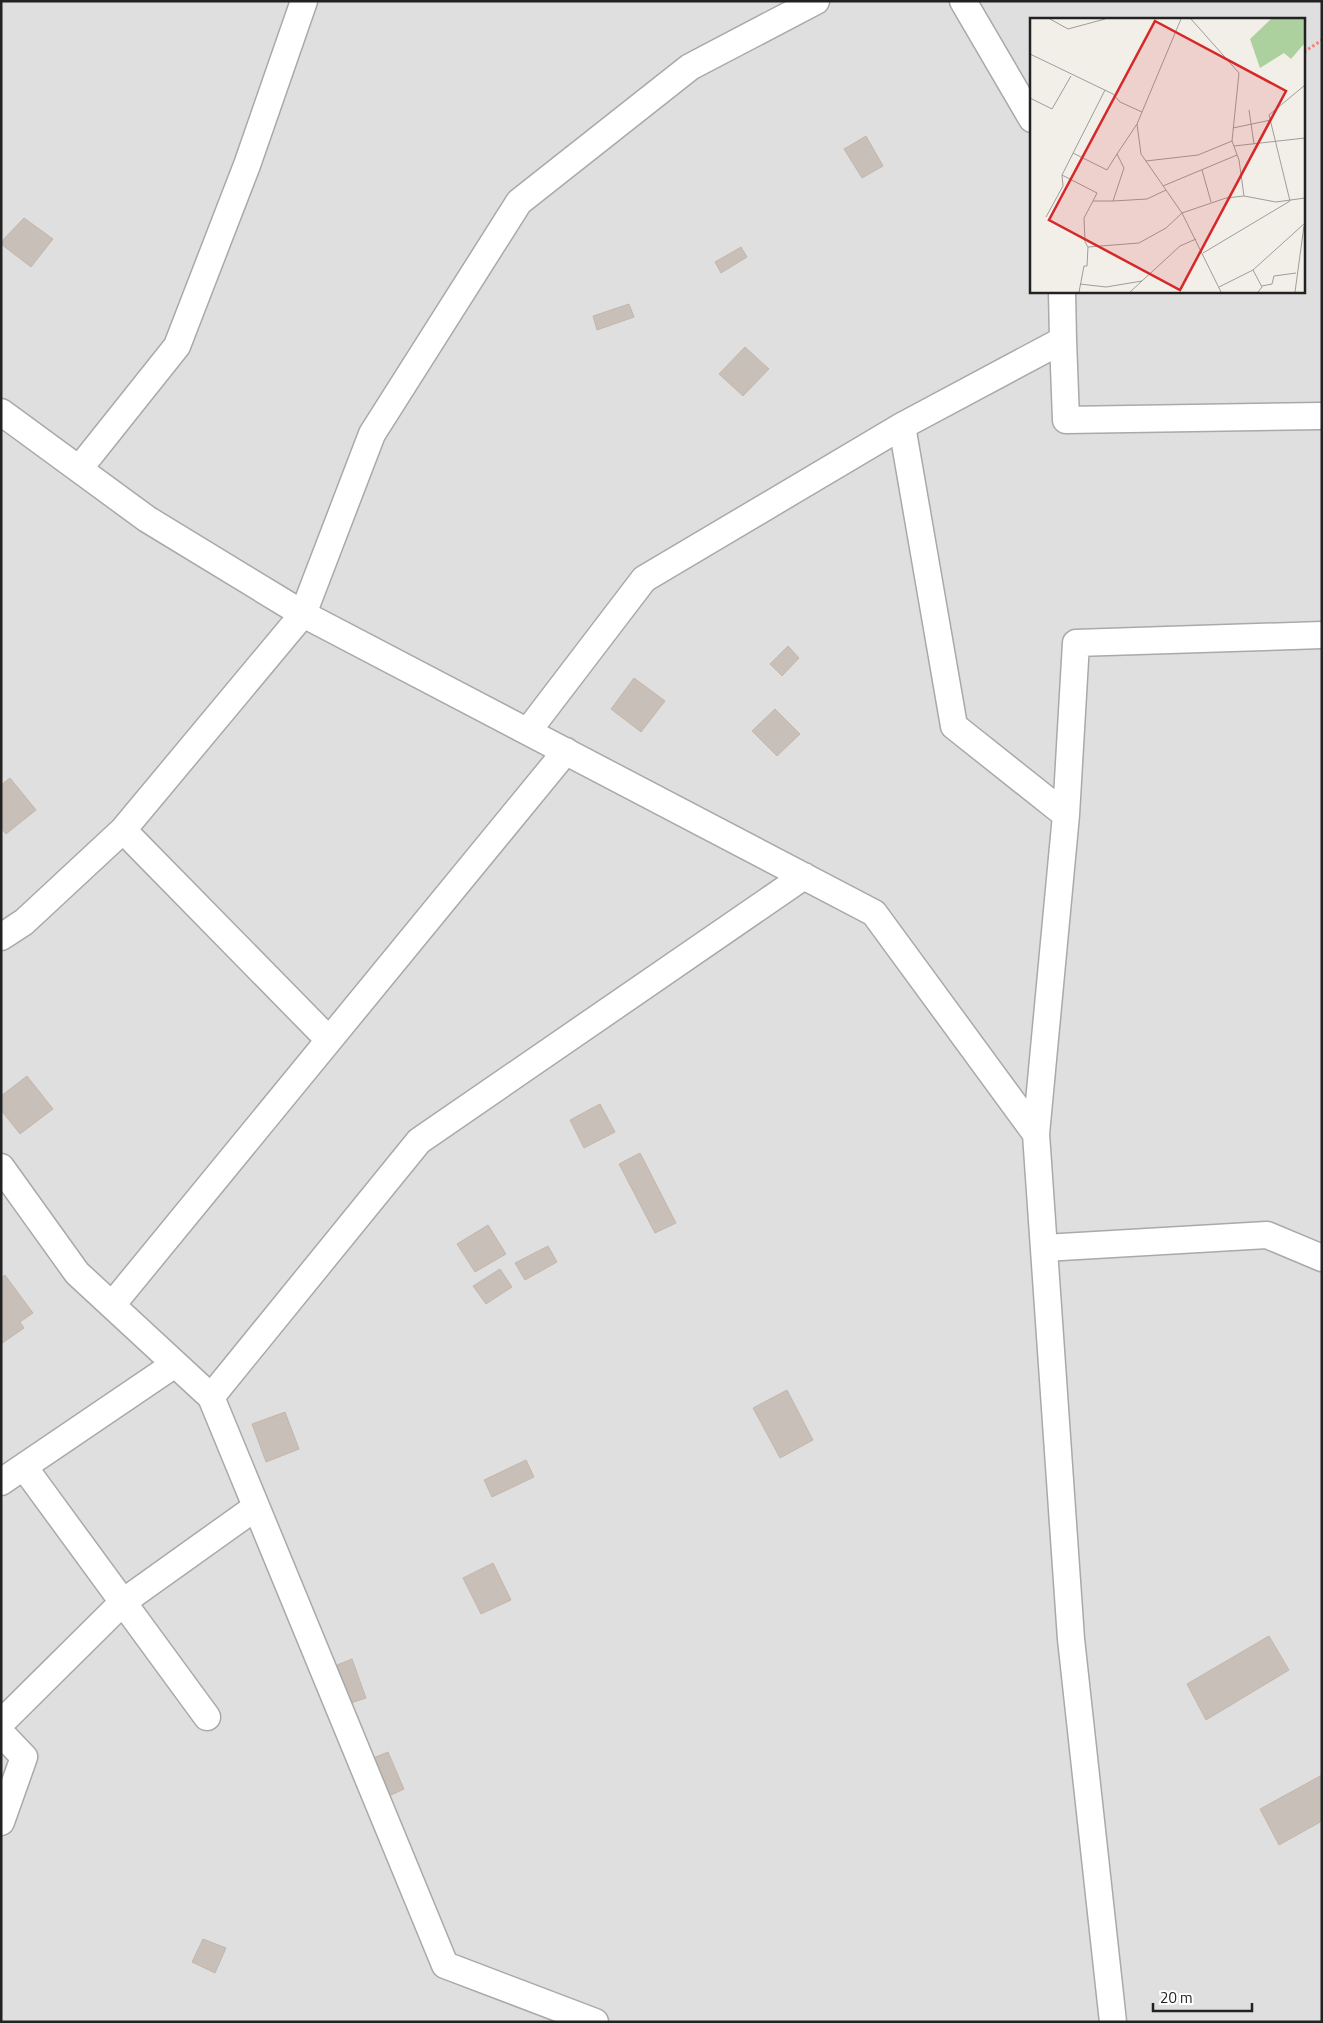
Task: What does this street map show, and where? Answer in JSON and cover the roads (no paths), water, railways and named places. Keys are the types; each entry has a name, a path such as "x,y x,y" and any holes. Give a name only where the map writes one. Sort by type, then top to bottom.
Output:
{"street":[{"path":"79,469 177,346 247,165 304,1"},
{"path":"1,936 24,922 123,830 303,614 372,434 519,202 690,67 816,1"},
{"path":"963,1 1030,116"},
{"path":"1062,292 1066,420 1322,416"},
{"path":"528,731 644,579 902,426 1063,340"},
{"path":"1,412 146,519 303,614 874,912 1036,1134"},
{"path":"902,426 954,726 1066,815"},
{"path":"1113,2022 1071,1640 1036,1134 1066,815 1076,643 1322,635"},
{"path":"112,1305 566,751"},
{"path":"123,830 329,1040"},
{"path":"211,1397 418,1141 804,876"},
{"path":"1,1167 77,1273 211,1397 445,1965 594,2022"},
{"path":"1044,1248 1267,1234 1322,1258"},
{"path":"1,1482 175,1364"},
{"path":"24,1467 207,1717"},
{"path":"1,1723 123,1602 256,1507"},
{"path":"1,1734 24,1758 1,1822"}]}
